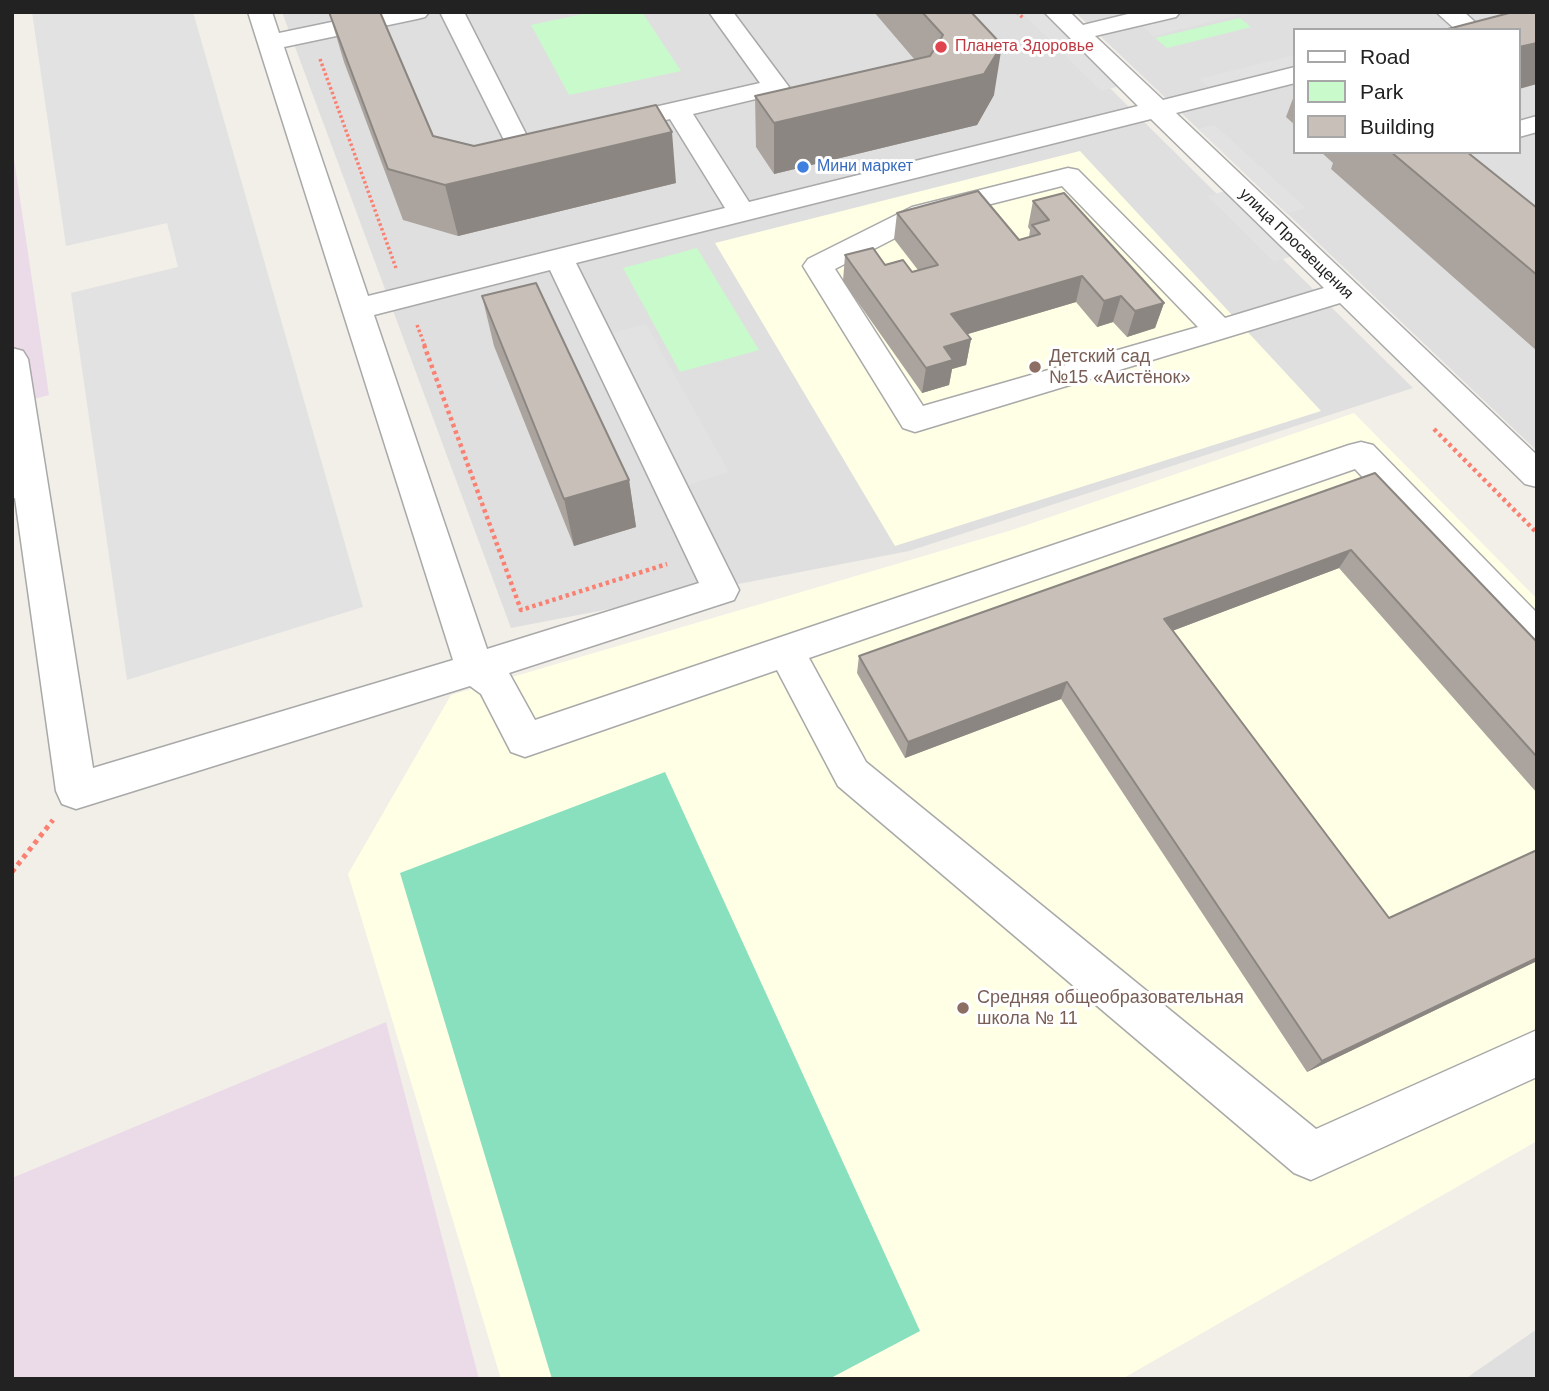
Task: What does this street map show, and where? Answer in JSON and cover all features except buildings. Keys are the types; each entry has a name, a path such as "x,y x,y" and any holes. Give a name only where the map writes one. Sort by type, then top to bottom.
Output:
{"street":[{"path":"260,12 475,669 495,683 525,740 1361,454 1537,637"},
{"path":"270,42 417,12"},
{"path":"452,12 519,146 776,87 721,12"},
{"name":"улица Просвещения","path":"1056,12 1537,475"},
{"path":"1078,33 1168,12"},
{"path":"1448,12 1470,28"},
{"path":"1480,28 1499,23"},
{"path":"357,309 1294,75"},
{"path":"677,110 742,212"},
{"path":"1220,331 1068,176 922,212 818,266 915,420 1220,331 1306,302 1346,292"},
{"path":"12,359 21,484 76,791 475,669 721,590 559,258"},
{"path":"786,651 852,774 1311,1156 1537,1053"}],"path":[{"path":"310,34 521,610 676,562"},
{"path":"12,872 76,791"}],"shaded area":[{"path":"32,12 193,12 363,607 127,680 71,293 178,267 167,223 66,246"},
{"path":"282,12 1033,12 1413,388 909,551 511,628"},
{"path":"1021,12 1043,12 1120,86 1101,91"},
{"path":"1075,12 1537,12 1537,451"},
{"path":"1201,12 1251,12 1153,36 1143,26"},
{"path":"1294,55 1294,68 1211,89 1199,79"},
{"path":"1215,125 1306,208 1288,213 1198,129"},
{"path":"12,145 49,395 12,405"},
{"name":"Детский сад №15 «Аистёнок»","path":"1080,151 1321,411 895,546 715,243"},
{"path":"1226,191 1292,256 1274,262 1207,196"},
{"path":"646,324 729,472 685,486 604,335"},
{"name":"Средняя общеобразовательная школа № 11","path":"1354,413 1537,599 1537,1141 1122,1379 501,1379 348,874 451,695 1012,530"},
{"path":"386,1022 479,1379 12,1379 12,1178"},
{"path":"1537,1329 1537,1379 1465,1379"}],"green space":[{"path":"592,12 642,12 681,71 569,95 531,25"},
{"path":"1240,18 1251,27 1167,48 1155,38"},
{"path":"697,248 759,350 680,372 623,268"},
{"path":"665,772 920,1331 829,1379 552,1379 400,873"}],"place":[{"name":"Планета Здоровье","path":"941,47"},
{"name":"Мини маркет","path":"803,167"},
{"name":"Детский сад №15 «Аистёнок»","path":"1035,367"},
{"name":"Средняя общеобразовательная школа № 11","path":"963,1008"}]}
